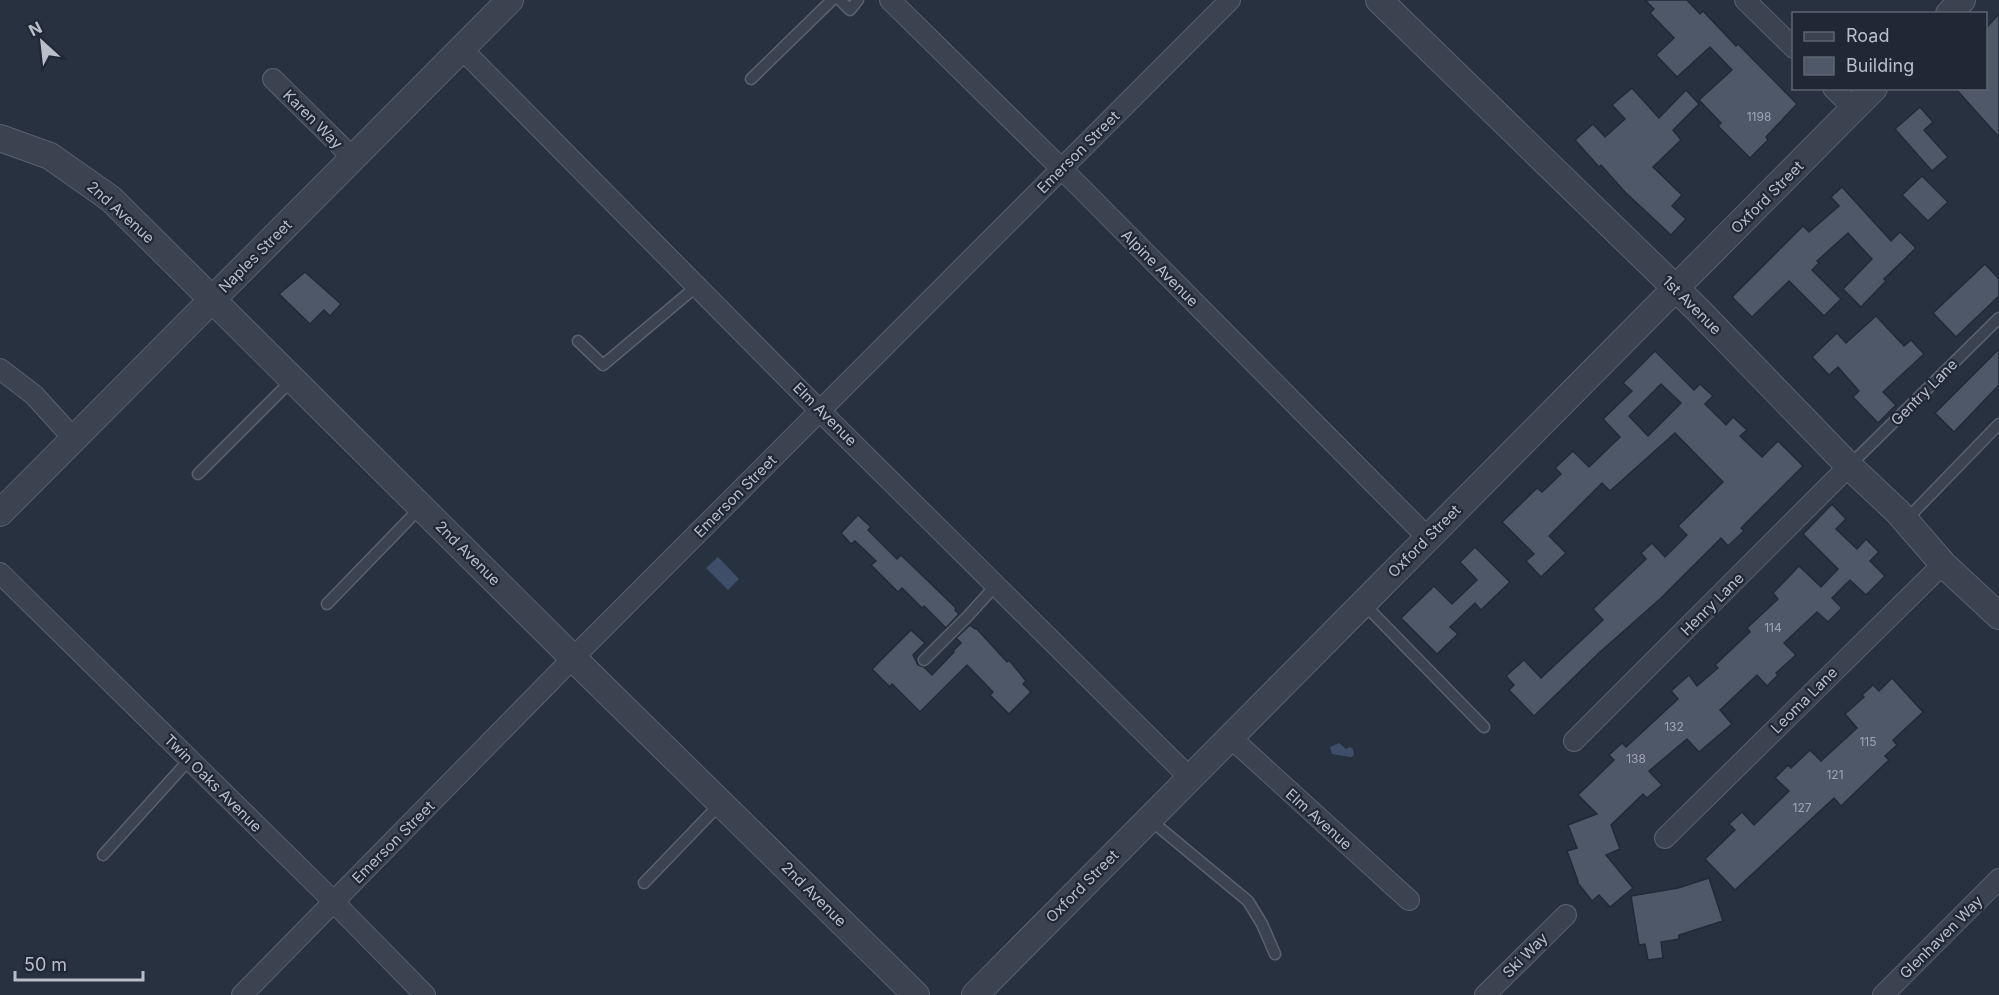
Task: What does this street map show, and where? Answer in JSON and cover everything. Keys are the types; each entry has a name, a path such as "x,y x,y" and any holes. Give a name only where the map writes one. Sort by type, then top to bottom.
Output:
{"street":[{"name":"Naples Street","path":"0,513 510,0"},
{"name":"Alpine Avenue","path":"890,0 1428,538"},
{"name":"Emerson Street","path":"242,995 573,658 1230,0"},
{"name":"1st Avenue","path":"1379,0 1676,289 1849,466 1898,512 1943,564 1999,616"},
{"path":"1745,0 1792,46"},
{"path":"1951,12 1962,0"},
{"name":"Elm Avenue","path":"462,49 820,411 1189,777"},
{"name":"Karen Way","path":"273,79 353,158"},
{"path":"1835,90 1854,109"},
{"name":"Oxford Street","path":"975,995 1872,90"},
{"name":"2nd Avenue","path":"0,138 50,156 111,199 916,995"},
{"path":"0,369 7,372 34,395 73,438"},
{"name":"Henry Lane","path":"1574,741 1849,466"},
{"name":"Leoma Lane","path":"1665,837 1943,564"},
{"name":"Twin Oaks Avenue","path":"0,573 425,995"},
{"name":"Elm Avenue","path":"1230,737 1409,900"},
{"name":"Glenhaven Way","path":"1883,995 1999,879"},
{"name":"Ski Way","path":"1485,995 1566,915"}],"lane":[{"path":"751,79 832,0"},
{"path":"840,0 850,9 858,0"},
{"path":"578,341 603,365 697,286"},
{"name":"Gentry Lane","path":"1849,466 1999,318"},
{"path":"198,474 293,379"},
{"path":"1905,521 1999,424"},
{"path":"327,604 422,507"},
{"path":"924,660 969,616 996,585"},
{"path":"1363,603 1484,727"},
{"path":"103,855 189,760"},
{"path":"644,883 721,803"},
{"path":"1149,819 1248,901 1262,924 1275,954"}],"water":[{"path":"718,557 739,579 728,590 706,568"},
{"path":"1339,743 1346,749 1350,747 1353,749 1354,755 1351,757 1332,754 1330,747"}],"building":[{"path":"1645,0 1687,0 1700,14 1703,11 1736,46 1738,44 1797,104 1750,158 1718,126 1721,123 1699,100 1732,70 1710,47 1677,77 1656,55 1674,38 1650,13 1654,9"},
{"path":"1999,14 1999,137 1957,90 1987,90 1987,27"},
{"path":"1632,88 1659,118 1686,90 1699,104 1673,130 1681,140 1653,167 1682,195 1672,206 1686,219 1671,235 1625,192 1601,165 1599,167 1575,140 1593,124 1605,137 1625,119 1612,105"},
{"path":"1920,107 1933,122 1924,130 1948,157 1932,171 1895,129"},
{"path":"1922,176 1948,202 1928,221 1902,195"},
{"path":"1842,187 1891,241 1900,232 1916,248 1884,279 1886,281 1861,307 1843,289 1872,259 1848,233 1817,261 1819,263 1812,270 1841,299 1824,316 1789,281 1752,317 1732,297 1803,226 1809,232 1839,206 1831,197"},
{"path":"1985,264 1999,279 1999,296 1956,337 1933,313"},
{"path":"305,272 341,304 330,316 324,310 310,324 279,294"},
{"path":"1876,316 1904,346 1911,340 1924,354 1883,392 1896,405 1878,423 1853,397 1859,391 1838,367 1829,375 1812,357 1837,333 1846,343"},
{"path":"1999,349 1999,385 1954,432 1935,413"},
{"path":"1655,351 1694,390 1700,384 1713,396 1705,404 1726,425 1733,417 1747,430 1740,436 1762,457 1778,441 1803,466 1741,528 1744,531 1728,546 1721,538 1660,599 1600,652 1534,716 1509,690 1514,685 1506,676 1524,660 1541,678 1603,620 1593,609 1646,559 1641,553 1652,543 1665,557 1687,535 1678,526 1723,482 1675,433 1610,491 1602,483 1549,536 1566,553 1541,577 1526,561 1534,554 1502,522 1537,488 1542,492 1561,474 1555,468 1573,451 1589,467 1620,437 1603,419 1632,391 1623,383","holes":["1661,384 1681,403 1648,436 1629,416"]},
{"path":"1832,504 1846,519 1836,529 1857,549 1866,539 1879,552 1870,561 1885,576 1866,595 1850,580 1832,598 1842,608 1828,622 1817,612 1784,643 1796,655 1776,673 1778,675 1767,686 1757,675 1720,710 1732,724 1699,752 1687,739 1649,771 1662,785 1647,798 1643,794 1611,825 1620,849 1606,855 1633,888 1610,907 1599,895 1592,901 1577,882 1567,851 1577,848 1568,825 1597,814 1578,795 1614,760 1609,755 1622,743 1626,747 1678,699 1671,691 1689,675 1697,686 1718,668 1715,665 1750,632 1747,628 1778,599 1773,593 1799,566 1821,587 1838,569 1803,534"},
{"path":"858,515 871,527 868,530 897,559 901,555 956,608 959,614 946,628 902,588 898,592 871,565 876,561 855,541 851,544 841,533"},
{"path":"1475,547 1510,582 1481,610 1475,603 1450,627 1458,634 1437,654 1401,618 1434,586 1452,604 1477,580 1460,562"},
{"path":"970,625 976,628 1007,662 1009,660 1026,681 1023,684 1031,692 1009,714 990,695 993,692 967,665 920,712 892,684 890,687 872,669 911,630 925,643 913,655 918,665 924,667 932,675 961,643 956,638"},
{"path":"1892,678 1923,712 1893,740 1897,745 1885,756 1889,760 1841,806 1834,798 1735,890 1705,859 1735,830 1729,824 1742,812 1754,825 1789,791 1775,778 1788,765 1791,768 1810,750 1821,761 1857,728 1845,714 1864,697 1862,695 1873,685 1879,691"},
{"path":"1709,878 1723,921 1679,935 1679,939 1661,942 1663,958 1648,960 1645,944 1639,945 1631,896 1678,888"}]}
